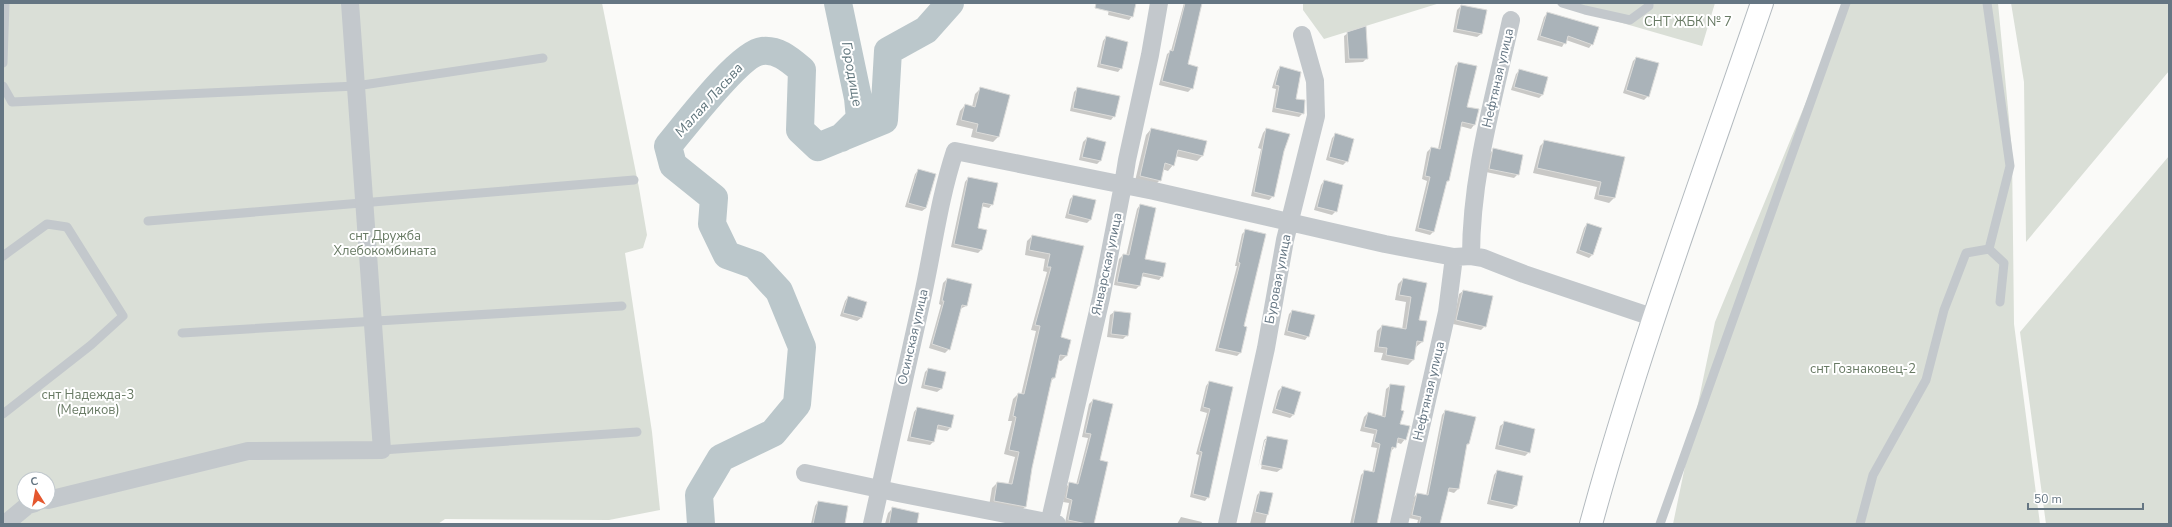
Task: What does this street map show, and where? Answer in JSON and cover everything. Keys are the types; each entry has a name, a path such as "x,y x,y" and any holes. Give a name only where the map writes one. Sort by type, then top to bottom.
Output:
{"main road":[{"path":"1591,524 1606,470 1655,318 1762,3"}],"street":[{"path":"56,498 248,451 382,450 350,3"},
{"name":"Январская улица","path":"1052,523 1101,298 1129,147 1150,55 1159,3"},
{"name":"Нефтяная улица","path":"1399,524 1447,312 1473,216 1480,154 1511,20"},
{"name":"Буровая улица","path":"1228,524 1262,368 1290,222 1316,116 1315,81 1302,35"},
{"name":"Осинская улица","path":"872,524 944,190 955,151 1123,185"},
{"path":"1123,185 1290,222 1463,257 1483,258 1524,274 1655,318"},
{"path":"805,473 880,490 1052,523"},
{"path":"4,522 19,511"}],"lane":[{"path":"3,63 5,3"},
{"path":"1562,3 1585,10 1630,20 1649,6 1650,3"},
{"path":"1660,524 1846,3"},
{"path":"1987,3 2010,166 1989,249"},
{"path":"3,86 12,102 356,86 543,58"},
{"path":"148,221 634,180"},
{"path":"3,256 47,224 67,227 123,316 91,345 3,414"},
{"path":"1989,249 2004,263 2000,302"},
{"path":"1860,524 1873,474 1926,380 1944,310 1966,253 1989,249"},
{"path":"182,333 622,306"},
{"path":"382,450 637,432"}],"green space":[{"name":"снт Дружба Хлебокомбината","path":"3,3 602,3 647,235 643,248 625,253 652,432 660,510 609,520 445,519 438,524 3,524"},
{"path":"1303,3 1440,3 1324,39 1303,10"},
{"name":"СНТ ЖБК № 7","path":"1553,3 1715,3 1702,46"},
{"name":"снт Гознаковец-2","path":"1847,3 1998,3 2012,151 2014,324 2040,524 1673,524 1715,322"},
{"path":"2011,3 2169,3 2169,71 2026,242 2024,82"},
{"path":"2169,156 2169,524 2046,524 2020,332"}],"building":[{"path":"1096,3 1136,3 1133,17 1095,8"},
{"path":"1185,3 1202,3 1188,64 1198,67 1193,89 1162,81 1170,50 1173,51"},
{"path":"1461,5 1487,10 1482,34 1456,29"},
{"path":"1547,12 1599,27 1593,45 1568,36 1566,44 1540,36"},
{"path":"1366,26 1368,59 1349,59 1347,32"},
{"path":"1106,36 1128,42 1122,69 1100,64"},
{"path":"1636,57 1659,63 1649,97 1626,90"},
{"path":"1458,62 1477,66 1467,107 1479,109 1475,125 1462,122 1449,181 1447,181 1434,232 1418,228 1430,177 1425,176 1431,147 1440,149"},
{"path":"1280,66 1301,72 1296,99 1305,100 1304,114 1275,108 1279,86 1275,85"},
{"path":"1519,69 1548,77 1543,95 1514,87"},
{"path":"980,87 1010,95 999,137 976,132 978,124 961,120 965,104 975,107"},
{"path":"1077,87 1120,96 1115,117 1073,108"},
{"path":"1151,128 1207,141 1203,156 1178,150 1174,166 1165,163 1161,181 1140,176"},
{"path":"1266,128 1290,134 1284,151 1274,197 1254,192"},
{"path":"1335,133 1354,139 1348,162 1329,157"},
{"path":"1087,137 1106,142 1101,161 1082,157"},
{"path":"1544,140 1625,157 1615,198 1598,195 1601,182 1537,168"},
{"path":"1493,148 1523,155 1519,175 1489,169"},
{"path":"918,169 936,174 926,208 908,203"},
{"path":"968,177 998,183 993,205 983,203 978,228 987,230 982,250 954,244"},
{"path":"1324,180 1343,185 1337,212 1317,207"},
{"path":"1073,195 1096,200 1091,220 1068,214"},
{"path":"1140,204 1156,208 1145,259 1166,263 1163,277 1143,273 1140,286 1117,282 1123,254 1129,255"},
{"path":"1587,223 1602,228 1593,255 1579,250"},
{"path":"1245,229 1266,234 1244,326 1247,327 1241,353 1218,348 1240,263 1238,262"},
{"path":"1032,235 1084,246 1061,337 1071,340 1067,356 1060,355 1055,378 1052,378 1032,468 1026,507 994,501 997,482 1012,484 1019,452 1009,450 1016,417 1013,416 1018,393 1024,394 1040,326 1035,325 1051,267 1047,267 1050,254 1029,250"},
{"path":"947,278 972,284 967,306 962,305 950,350 932,344 944,301 942,301"},
{"path":"1403,278 1427,283 1419,320 1427,321 1423,342 1417,341 1414,360 1386,355 1387,348 1378,347 1382,325 1406,329 1411,297 1399,295"},
{"path":"1463,290 1493,296 1486,327 1456,320"},
{"path":"848,296 867,302 862,318 843,313"},
{"path":"1292,310 1315,315 1309,337 1287,331"},
{"path":"1114,311 1131,313 1128,336 1111,334"},
{"path":"928,368 946,372 942,389 924,385"},
{"path":"1209,381 1233,387 1209,498 1193,494 1202,452 1199,451 1210,409 1203,407"},
{"path":"1390,384 1405,386 1401,410 1404,411 1400,424 1410,426 1406,440 1398,438 1396,448 1392,447 1377,524 1353,524 1364,470 1374,472 1380,444 1374,442 1377,430 1364,427 1368,412 1385,417"},
{"path":"1282,386 1301,392 1294,415 1275,409"},
{"path":"1093,399 1113,404 1100,460 1108,462 1094,524 1087,524 1068,520 1072,500 1066,498 1069,482 1078,484 1091,434 1085,433"},
{"path":"917,407 954,415 951,428 938,425 934,442 910,437"},
{"path":"1445,410 1476,417 1469,444 1467,444 1459,489 1449,488 1440,524 1419,524 1421,517 1412,515 1417,493 1428,495"},
{"path":"1504,421 1535,429 1530,453 1498,445"},
{"path":"1267,436 1288,440 1282,469 1261,465"},
{"path":"1497,470 1523,476 1517,506 1490,500"},
{"path":"1260,491 1273,493 1268,515 1255,512"},
{"path":"818,501 848,506 845,524 813,524"},
{"path":"892,507 919,513 917,524 889,524"}],"waterway":[{"name":"Городище","path":"838,3 858,98 860,119 841,138"},
{"name":"Малая Ласьва","path":"701,524 699,495 721,458 773,433 797,404 802,347 779,291 755,265 727,255 712,224 714,198 673,165 668,146 727,77 752,55 762,51 779,53 802,70 800,130 818,147 884,120 888,51 926,30 950,3"}],"park label":[{"name":"снт Надежда-3 (Медиков)","path":"88,402"}]}
